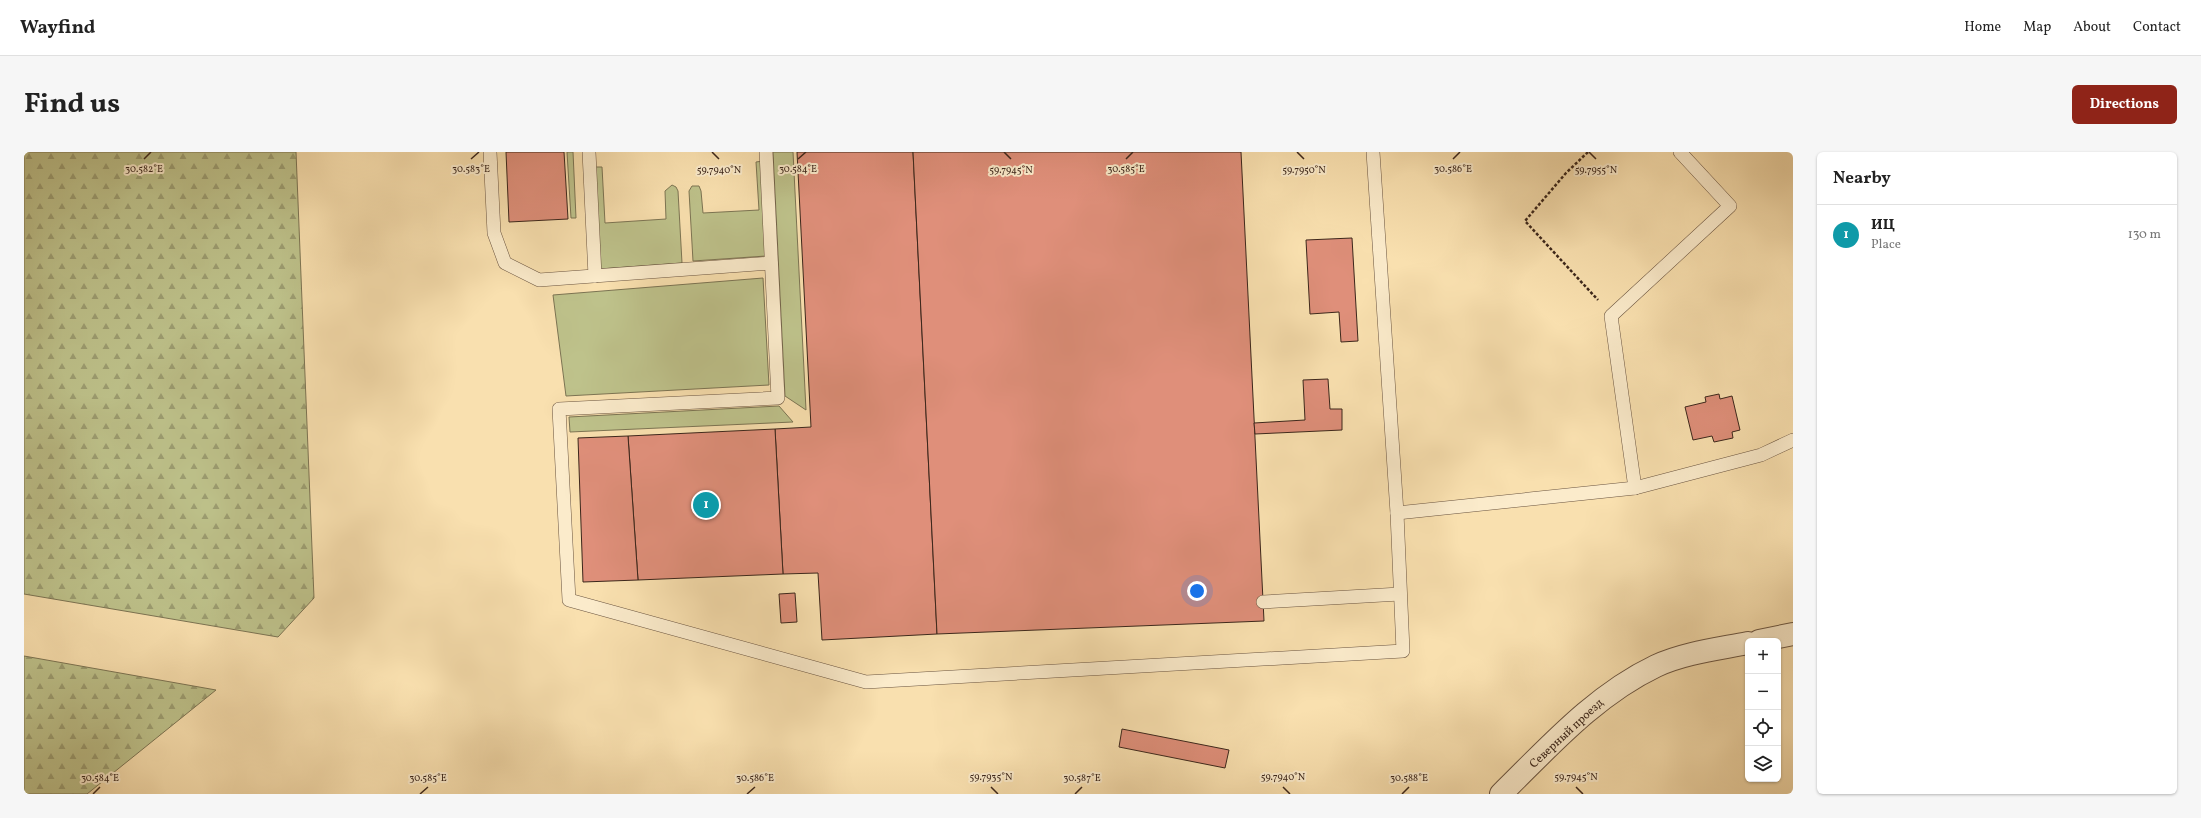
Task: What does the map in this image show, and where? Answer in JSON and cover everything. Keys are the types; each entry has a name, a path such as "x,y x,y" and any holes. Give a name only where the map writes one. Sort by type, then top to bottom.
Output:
{"street":[{"path":"1774,638 1793,634"},
{"name":"Северный проезд","path":"1502,794 1592,706 1627,682 1657,665 1691,655 1745,644"}],"lane":[{"path":"490,152 494,233 504,263 539,280 771,263"},
{"path":"589,152 594,276"},
{"path":"766,152 778,398 559,409 569,600 866,682 1403,651 1397,513 1373,152"},
{"path":"1635,488 1611,316 1730,206 1680,152"},
{"path":"1397,513 1635,488 1761,455 1793,440"},
{"path":"1263,602 1400,594"}],"path":[{"path":"1588,152 1566,172 1525,221 1611,316"}],"green space":[{"path":"24,152 296,152 314,598 278,637 24,594"},
{"path":"567,152 573,152 576,218 571,218"},
{"path":"773,152 793,152 806,410 785,396"},
{"path":"763,161 766,256 693,261 689,191 692,186 699,186 701,191 703,213 759,210 756,162"},
{"path":"593,167 602,167 605,223 666,219 665,191 672,185 676,187 678,191 682,263 599,269"},
{"path":"763,278 769,385 566,396 553,295"},
{"path":"779,406 793,422 570,432 569,417"},
{"path":"24,656 216,690 87,794 24,794"}],"building":[{"path":"506,152 564,152 568,219 509,222"},
{"path":"797,152 913,152 937,634 822,640 818,573 783,574 775,429 811,427"},
{"path":"913,152 1241,152 1264,621 937,634"},
{"path":"1352,238 1358,341 1341,342 1339,312 1310,314 1306,240"},
{"path":"1328,379 1330,409 1342,409 1342,430 1255,434 1254,423 1305,420 1303,380"},
{"path":"1719,394 1720,399 1732,396 1740,430 1732,432 1733,438 1714,442 1712,436 1693,440 1685,407 1706,402 1705,397"},
{"path":"775,429 783,574 638,580 628,436"},
{"path":"628,436 638,580 583,582 578,438"},
{"path":"795,593 797,622 781,623 779,594"},
{"path":"1122,729 1229,750 1225,768 1119,747"}],"place":[{"name":"ИЦ","path":"706,505"}]}
